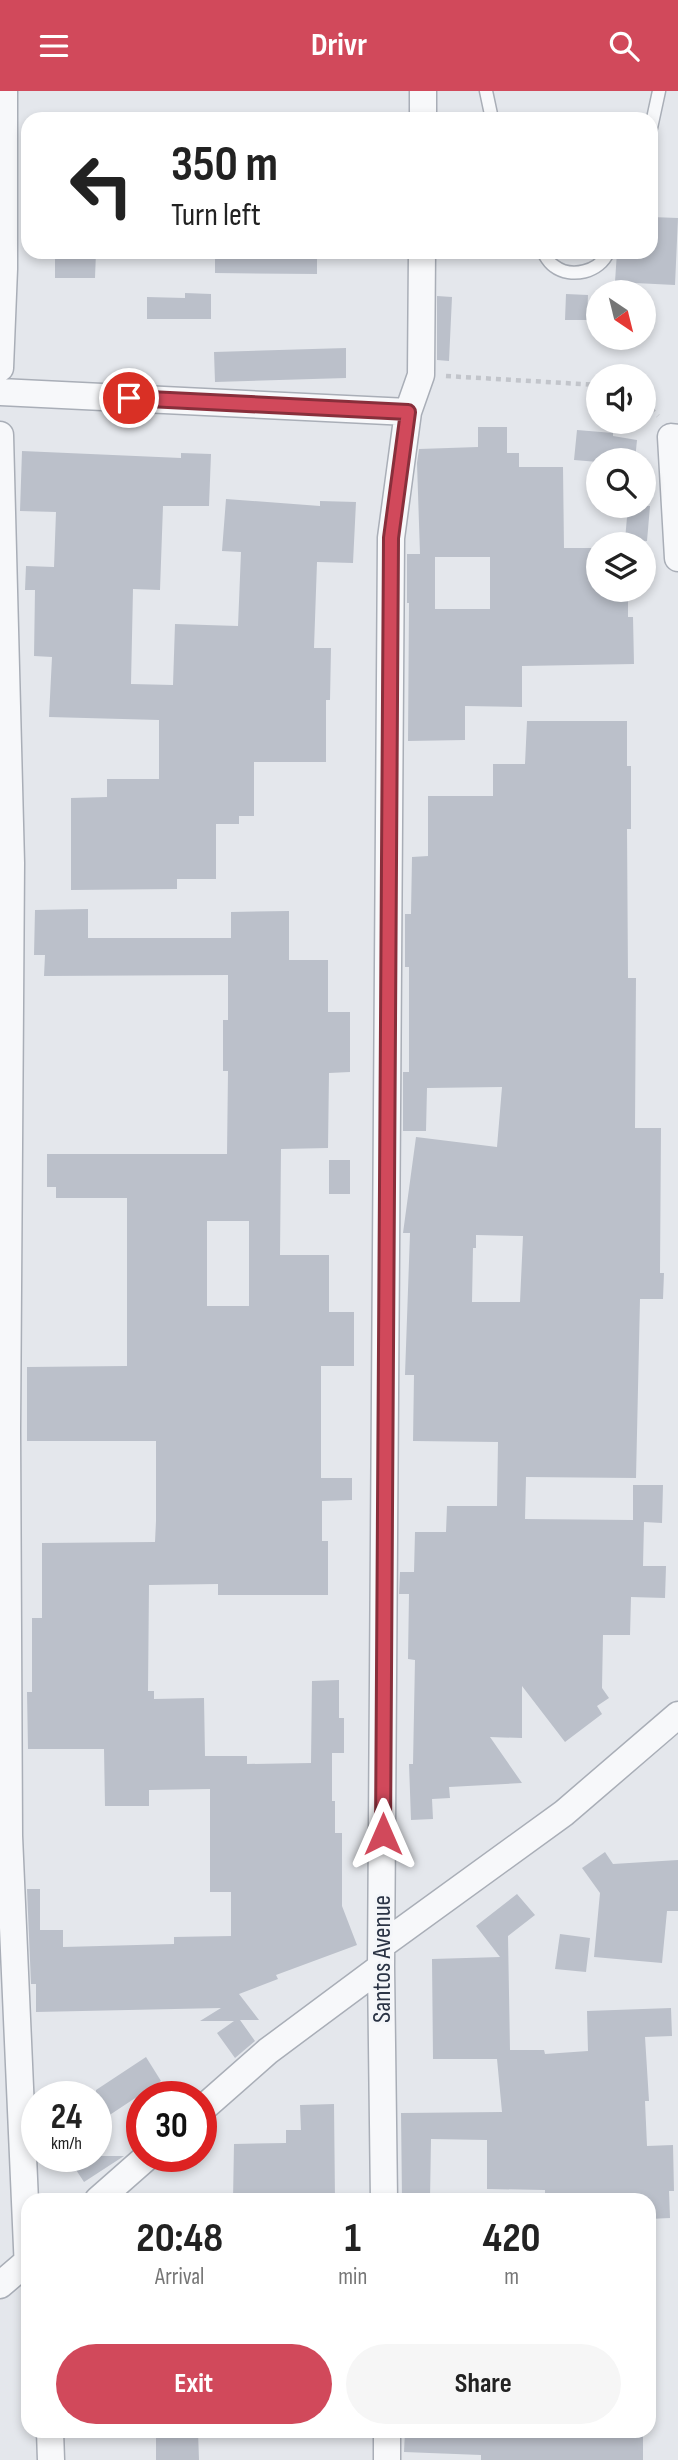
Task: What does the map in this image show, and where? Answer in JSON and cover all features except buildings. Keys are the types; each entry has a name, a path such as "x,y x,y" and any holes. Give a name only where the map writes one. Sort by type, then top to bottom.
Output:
{"street":[{"path":"0,368 4,269 4,91"},
{"path":"423,91 423,112"},
{"name":"Santos Avenue","path":"384,2193 382,1956 391,538 408,412 421,375 422,259"},
{"path":"0,392 408,412"},
{"path":"0,435 11,863 7,1430 9,1836 24,2193"},
{"path":"675,438 678,558"},
{"path":"217,2096 382,1956 564,1813 678,1715"},
{"path":"106,2193 130,2172"},
{"path":"0,2285 21,2269"},
{"path":"50,2438 51,2460"},
{"path":"387,2438 387,2460"}],"lane":[{"path":"486,91 490,112"},
{"path":"654,112 659,91"},
{"path":"548,259 552,265 577,273 597,267 603,259"}],"path":[{"path":"421,375 586,384"}],"route":[{"path":"129,398 408,412 391,538 383,1834"}]}
